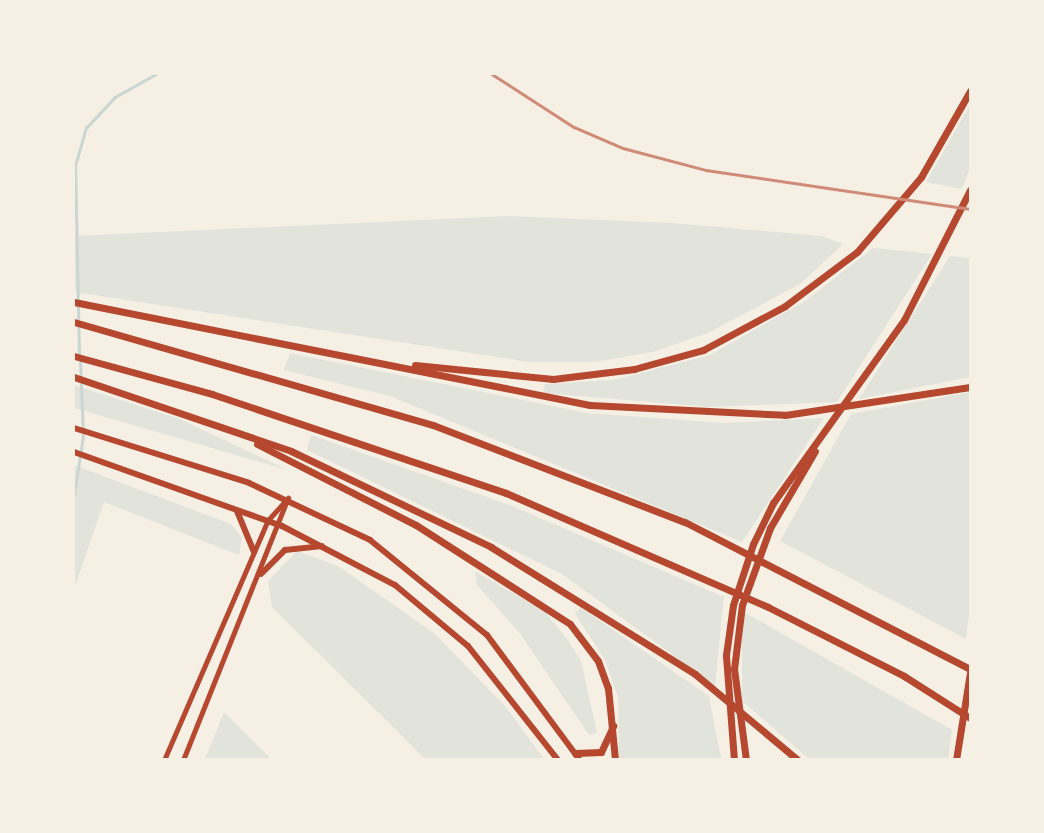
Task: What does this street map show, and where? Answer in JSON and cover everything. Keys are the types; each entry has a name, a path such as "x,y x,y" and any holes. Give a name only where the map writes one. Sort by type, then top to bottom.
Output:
{"highway":[{"path":"387,361 541,379 666,362 757,322 852,256 917,181 971,92"},
{"path":"734,760 725,669 741,577 774,503 888,347 937,259 971,190"},
{"path":"74,302 387,361 590,405 724,414 832,411 971,387"},
{"path":"74,322 433,425 685,522 971,671 956,760"},
{"path":"74,356 212,394 506,493 780,613 971,718"},
{"path":"74,377 222,426 404,501 540,575 695,674 798,760"},
{"path":"746,760 734,669 744,597 770,528 832,424"},
{"path":"222,426 416,525 557,612 598,661 615,718 615,760"},
{"path":"578,756 601,752 615,718"}],"main road":[{"path":"74,428 288,498 370,541 455,604 510,663 578,756"},
{"path":"74,452 233,507 328,546 440,619 493,673 558,760"},
{"path":"164,760 268,520 288,498"},
{"path":"183,760 282,526 288,498"},
{"path":"233,507 246,520 254,552"},
{"path":"261,574 294,546 328,546"}],"shaded area":[{"path":"970,105 970,168 962,189 926,182"},
{"path":"508,216 672,223 821,236 843,244 800,284 710,332 653,352 594,362 529,362 74,292 74,236"},
{"path":"873,248 932,254 837,402 709,407 543,393 545,384 613,380 710,355 805,301"},
{"path":"950,256 970,258 970,377 859,399"},
{"path":"290,353 587,413 724,423 824,418 742,542 390,396 284,370"},
{"path":"74,385 180,419 288,470 74,408"},
{"path":"970,392 970,609 966,639 780,541 851,414"},
{"path":"311,435 512,506 724,597 715,686 562,574 307,450"},
{"path":"74,465 231,524 242,538 239,555 104,502 74,589"},
{"path":"297,551 338,566 434,633 505,706 544,759 425,759 272,607 268,581"},
{"path":"475,571 545,612 568,640 581,661 597,733 589,735 521,635 477,585"},
{"path":"580,607 709,696 721,759 619,759 618,697 604,658 575,614"},
{"path":"742,611 952,730 948,759 809,759 742,701"},
{"path":"224,712 271,759 205,759"}],"waterway":[{"path":"79,354 75,166 86,128 115,97 156,74"},
{"path":"74,495 83,436 80,361"}],"railway":[{"path":"492,74 574,127 623,148 706,170 970,209"}]}
